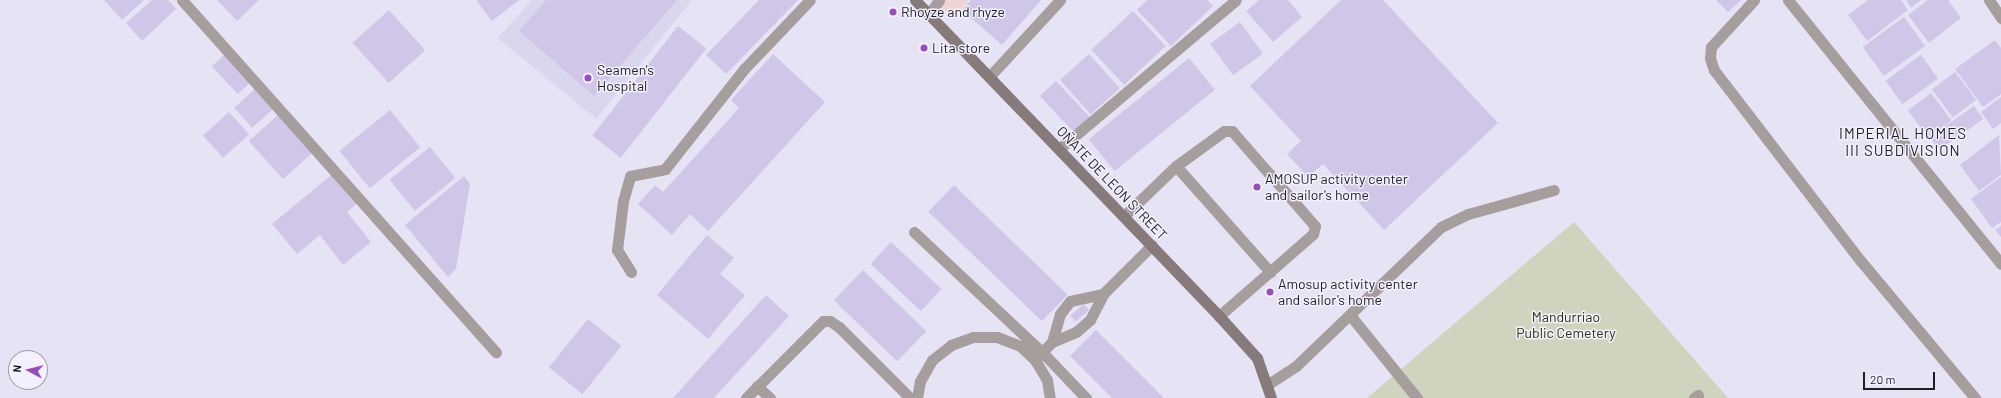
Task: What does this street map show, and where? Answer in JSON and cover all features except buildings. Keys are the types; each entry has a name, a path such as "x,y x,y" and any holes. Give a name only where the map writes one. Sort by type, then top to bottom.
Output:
{"main road":[{"name":"OÑATE DE LEON STREET","path":"915,0 989,77 1015,107 1059,149 1152,244 1257,358 1271,398"}],"street":[{"path":"182,0 496,352"},
{"path":"631,272 617,250 623,201 630,176 665,169 744,69 810,0"},
{"path":"929,14 939,0"},
{"path":"989,77 1060,0"},
{"path":"1059,149 1236,0"},
{"path":"1754,0 1711,47 1710,58 1714,70 1860,260 1974,398"},
{"path":"1788,0 2001,264"},
{"path":"1989,0 2001,18"},
{"path":"1124,216 1176,166 1224,131 1232,130 1315,226 1313,234 1219,316"},
{"path":"1176,166 1270,272"},
{"path":"1267,386 1296,366 1442,227 1468,214 1554,190"},
{"path":"914,232 1038,356 1086,398"},
{"path":"1038,356 1052,342 1076,332 1090,320 1103,294 1152,244"},
{"path":"1052,342 1060,314 1070,301 1103,294"},
{"path":"1350,314 1417,398"},
{"path":"746,398 822,321 830,321 839,327 910,398"},
{"path":"918,398 920,381 932,360 951,345 973,337 1003,339 1038,356 1047,380 1050,398"},
{"path":"757,386 770,398"}],"shaded area":[{"name":"Seamen's Hospital","path":"532,0 692,0 596,119 498,38"},
{"path":"933,0 969,0 953,18"}],"green space":[{"name":"Mandurriao Public Cemetery","path":"1574,222 1728,398 1367,398"}],"place":[{"name":"Rhoyze and rhyze","path":"893,12"},
{"name":"Lita store","path":"924,48"},
{"name":"Seamen's Hospital","path":"588,78"},
{"name":"AMOSUP activity center and sailor's home","path":"1257,187"},
{"name":"Amosup activity center and sailor's home","path":"1270,292"}],"district":[{"name":"IMPERIAL HOMES III SUBDIVISION","path":"1903,142"}]}
